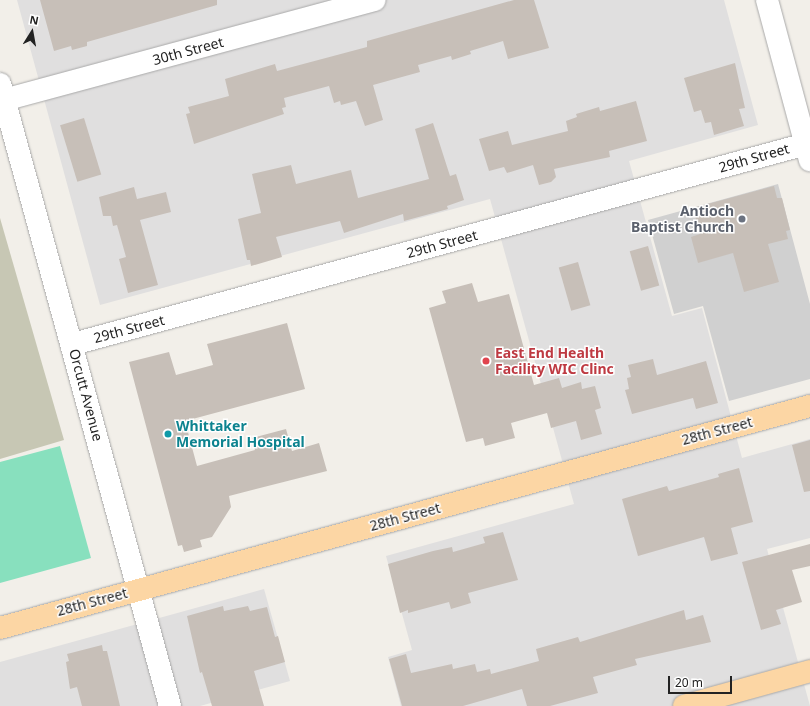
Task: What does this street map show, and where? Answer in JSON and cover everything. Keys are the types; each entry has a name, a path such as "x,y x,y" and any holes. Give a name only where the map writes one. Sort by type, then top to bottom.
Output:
{"main road":[{"name":"28th Street","path":"0,628 810,406"},
{"path":"684,706 810,671"}],"street":[{"name":"30th Street","path":"1,95 375,0"},
{"path":"767,0 808,149"},
{"name":"Orcutt Avenue","path":"1,95 73,344 170,706"},
{"name":"29th Street","path":"73,344 808,149"}],"shaded area":[{"path":"17,0 724,0 758,125 629,161 672,316 702,308 742,458 810,439 810,538 767,549 810,706 401,706 388,657 412,650 386,556 574,504 490,199 100,305"},
{"path":"778,184 810,304 810,379 729,401 703,306 674,314 648,220"},
{"path":"0,218 64,440 0,459"},
{"path":"264,589 290,681 200,706 0,706 0,662"}],"green space":[{"path":"60,446 91,558 0,583 0,462"}],"building":[{"path":"40,0 217,0 217,5 87,42 87,46 72,50 71,46 54,51"},
{"path":"514,0 534,0 549,48 508,59 503,41 470,51 471,54 452,60 451,56 418,65 420,72 373,85 383,120 365,126 356,101 341,105 340,101 334,103 329,86 284,98 286,107 282,108 284,114 194,144 186,114 190,113 188,107 229,96 225,79 275,64 277,71 367,47 367,41"},
{"path":"735,63 745,108 739,109 744,126 714,135 711,122 705,123 701,110 694,112 684,78"},
{"path":"636,101 647,141 609,151 610,157 554,169 556,177 551,182 539,185 533,165 507,173 504,167 489,171 479,139 508,131 512,145 568,131 566,121 577,117 576,114 599,107 600,111"},
{"path":"84,118 101,174 77,182 60,125"},
{"path":"433,123 450,176 456,174 464,200 447,206 448,209 404,221 403,214 344,233 340,221 276,237 282,257 251,266 250,260 247,260 238,219 261,213 252,174 291,165 296,184 351,170 358,198 429,179 415,129"},
{"name":"Antioch Baptist Church","path":"774,186 777,198 782,198 790,230 786,231 788,239 768,244 779,282 744,292 733,253 698,263 691,237 700,234 693,208"},
{"path":"134,187 137,199 166,192 171,212 140,220 158,285 128,293 119,259 126,257 117,225 113,226 111,216 103,216 99,197"},
{"path":"648,246 659,285 641,291 630,251"},
{"path":"578,262 590,305 571,311 559,268"},
{"name":"East End Health Facility WIC Clinc","path":"472,283 478,302 509,294 534,385 559,378 562,388 581,382 582,389 595,386 601,408 595,410 602,434 581,440 576,421 551,428 547,413 511,423 515,438 485,446 483,438 466,442 429,308 446,303 442,291"},
{"name":"Whittaker Memorial Hospital","path":"287,323 305,389 185,421 197,466 255,450 252,438 286,429 292,451 319,443 327,471 229,496 231,507 212,537 200,540 202,547 184,552 182,545 178,546 129,362 169,352 176,375 213,365 207,344"},
{"path":"653,359 657,375 706,361 718,403 696,409 693,398 632,414 625,390 629,389 627,378 631,377 628,365"},
{"path":"810,440 810,491 804,492 792,445"},
{"path":"739,468 753,522 731,528 738,554 711,561 704,537 638,556 622,499 667,486 669,491 719,477 718,474"},
{"path":"503,532 518,580 468,593 471,603 451,609 449,602 408,613 408,610 400,613 388,564 452,547 453,552 485,543 483,537"},
{"path":"810,544 810,566 792,570 802,602 776,610 781,624 761,630 742,562"},
{"path":"223,606 224,611 248,606 250,611 267,607 275,637 278,636 285,662 254,671 264,706 212,706 202,672 200,673 187,616"},
{"path":"684,610 686,620 703,615 711,642 635,659 637,665 593,677 598,693 550,706 527,706 522,689 463,706 402,706 389,659 406,654 411,673 452,664 453,669 475,664 477,672 490,669 491,674 539,661 536,649 578,637 580,642"},
{"path":"102,645 103,651 107,651 120,706 82,706 77,687 70,689 66,662 69,661 67,654"}],"place":[{"name":"Antioch Baptist Church","path":"742,219"},
{"name":"East End Health Facility WIC Clinc","path":"486,361"},
{"name":"Whittaker Memorial Hospital","path":"168,434"}]}
